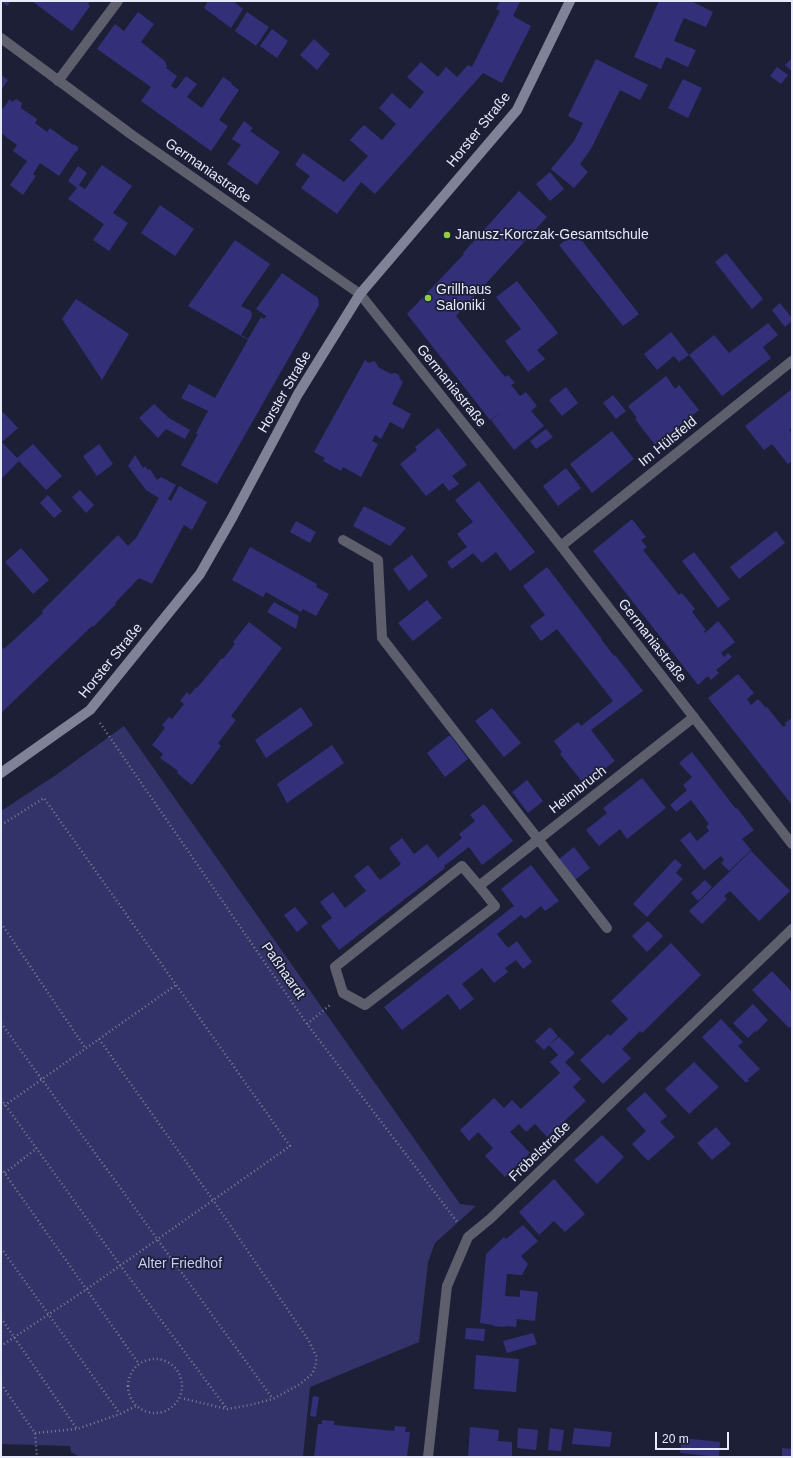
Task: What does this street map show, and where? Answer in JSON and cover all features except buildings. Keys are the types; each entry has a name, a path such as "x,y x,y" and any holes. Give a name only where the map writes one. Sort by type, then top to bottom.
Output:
{"main road":[{"name":"Horster Straße","path":"1,773 90,710 200,574 232,518 298,394 360,294 517,110 570,1"}],"street":[{"path":"58,81 118,1"},
{"name":"Germaniastraße","path":"1,38 132,135 360,294 561,546 792,844"},
{"name":"Im Hülsfeld","path":"561,546 792,361"},
{"path":"343,540 378,560 382,638 607,928"},
{"name":"Heimbruch","path":"478,886 694,717"},
{"path":"462,866 478,886 495,906 366,1005 343,994 335,967 456,870 462,866"},
{"name":"Fröbelstraße","path":"428,1457 447,1286 468,1238 490,1220 792,929"}],"path":[{"name":"Paßhaardt","path":"90,710 307,1024 468,1238"},
{"path":"1,825 44,798 290,1146 87,1289 1,1346"},
{"path":"1,923 86,1048"},
{"path":"1,1108 176,985"},
{"path":"307,1024 343,994"},
{"path":"1,1023 273,1399"},
{"path":"99,1039 213,1200 310,1341 316,1356 316,1365 312,1374 300,1384 273,1399 227,1409 180,1398"},
{"path":"1,1099 120,1265 227,1409"},
{"path":"5,1173 37,1148"},
{"path":"1,1168 139,1364"},
{"path":"1,1248 50,1314 120,1414"},
{"path":"1,1318 77,1428"},
{"path":"150,1359 162,1359 173,1364 181,1374 183,1386 180,1398 172,1408 160,1414 147,1413 136,1406 129,1396 127,1384 131,1373 139,1364 150,1359"},
{"path":"1,1384 35,1433 37,1457"},
{"path":"35,1433 77,1428 120,1414 136,1406"}],"green space":[{"name":"Alter Friedhof","path":"124,726 460,1204 476,1206 435,1243 428,1262 419,1342 310,1387 303,1457 80,1457 71,1452 70,1446 1,1444 1,811 56,775"}],"place":[{"name":"Janusz-Korczak-Gesamtschule","path":"447,235"},
{"name":"Grillhaus Saloniki","path":"428,298"}]}
